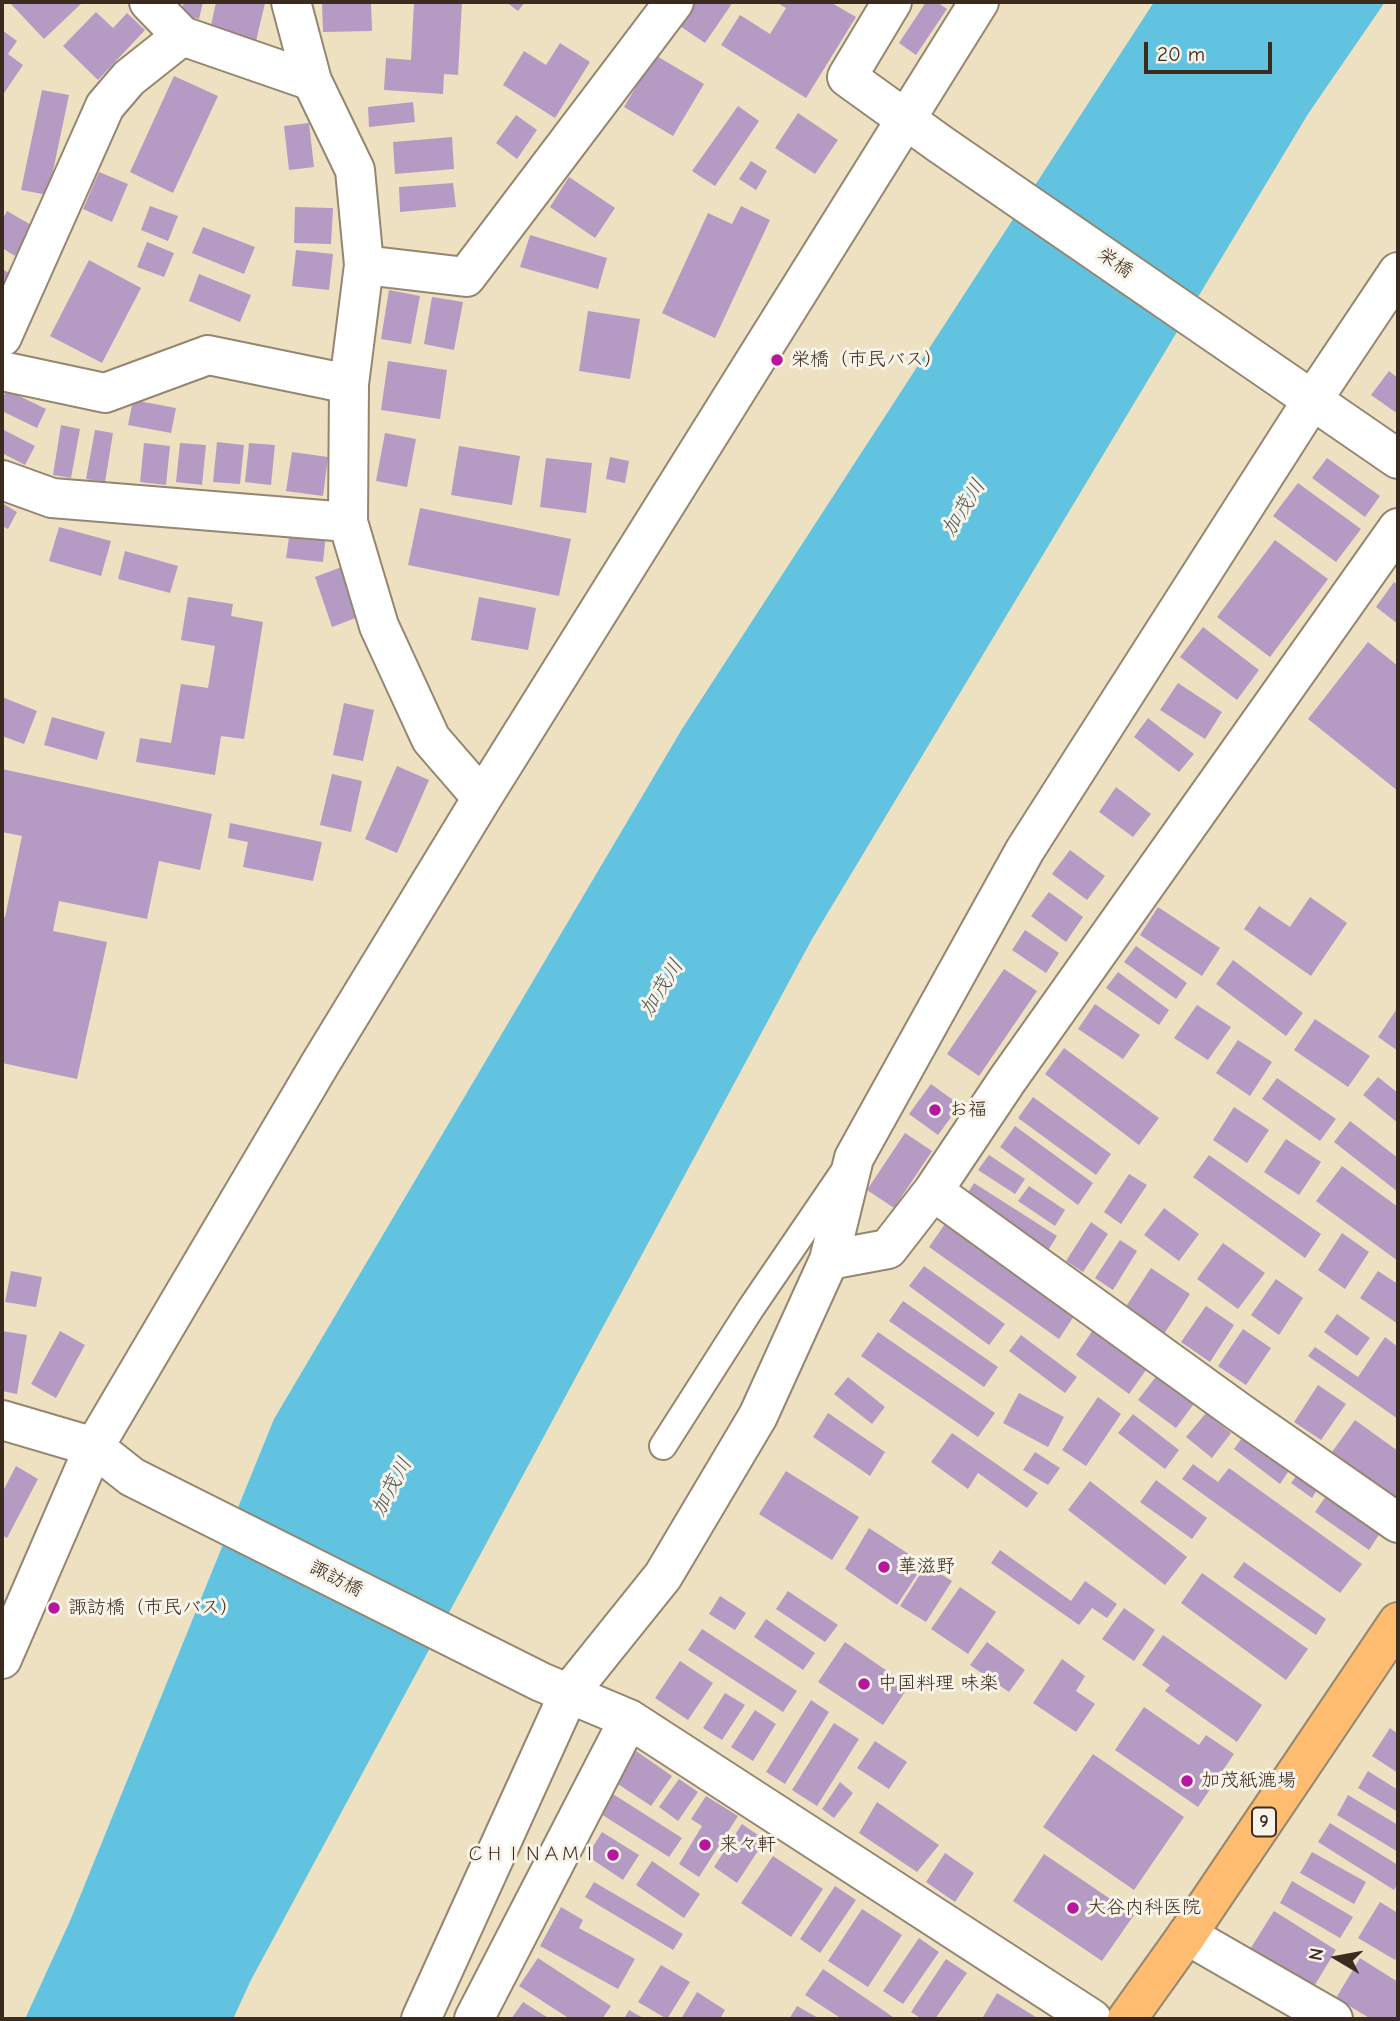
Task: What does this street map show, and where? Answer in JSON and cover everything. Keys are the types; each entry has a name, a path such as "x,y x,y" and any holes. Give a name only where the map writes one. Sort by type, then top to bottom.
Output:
{"main road":[{"name":"9","path":"1127,2019 1187,1935 1398,1622"}],"street":[{"path":"149,2 182,36 312,81"},
{"path":"291,2 312,81 355,170 364,265 349,384 348,522 379,626 431,739 482,798"},
{"path":"364,265 466,277 674,2"},
{"name":"栄橋","path":"892,2 847,77 1398,459"},
{"path":"2,1659 94,1447 313,1076 482,798 979,2"},
{"path":"2,337 106,106 129,78 182,36"},
{"path":"421,2019 555,1688 663,1576 758,1416 829,1260 854,1158 1025,850 1302,391 1398,272"},
{"path":"2,371 105,393 208,355 349,384"},
{"path":"2,480 52,498 348,522"},
{"path":"829,1260 888,1249 933,1191 1016,1067 1398,528"},
{"path":"933,1191 1243,1415 1398,1523"},
{"path":"2,1420 94,1447"},
{"name":"諏訪橋","path":"94,1447 132,1477 555,1688 629,1719 1092,2019"},
{"path":"474,2019 629,1719"},
{"path":"1187,1935 1333,2019"}],"lane":[{"path":"663,1446 759,1297 854,1158"}],"water":[{"name":"加茂川","path":"1154,2 1385,2 1308,114 812,939 251,1980 233,2019 25,2019 70,1921 274,1419 682,729"}],"building":[{"path":"9,2 83,2 44,39"},
{"path":"184,2 203,2 199,19 180,15"},
{"path":"216,2 265,3 256,41 210,30"},
{"path":"322,2 371,2 372,31 323,32"},
{"path":"414,2 462,2 458,75 444,74 443,94 384,90 386,58 411,60"},
{"path":"506,2 525,2 518,11"},
{"path":"692,2 733,2 705,43 677,24"},
{"path":"776,2 830,2 856,17 806,98 721,45 740,15 770,34 786,8"},
{"path":"926,2 937,2 947,9 916,55 899,43"},
{"path":"96,12 113,28 127,13 145,30 98,80 63,46"},
{"path":"2,30 17,41 8,54 23,65 2,96"},
{"path":"560,43 590,62 555,118 503,85 524,51 546,65"},
{"path":"655,55 704,84 673,136 624,107"},
{"path":"174,76 218,96 173,193 130,172"},
{"path":"42,90 69,95 48,195 21,190"},
{"path":"413,102 415,122 369,127 368,107"},
{"path":"738,106 759,121 715,186 692,171"},
{"path":"798,113 838,140 815,174 775,148"},
{"path":"516,115 537,130 517,159 496,143"},
{"path":"309,123 314,167 289,170 284,126"},
{"path":"452,137 454,169 395,174 393,142"},
{"path":"751,161 767,171 756,190 739,179"},
{"path":"99,172 128,184 112,222 83,209"},
{"path":"569,177 615,208 595,238 550,207"},
{"path":"453,183 456,207 400,212 399,187"},
{"path":"150,206 178,216 168,241 141,230"},
{"path":"741,206 770,220 715,338 662,313 708,213 732,224"},
{"path":"295,207 333,208 331,244 294,243"},
{"path":"7,211 33,226 15,256 2,248 2,220"},
{"path":"203,227 255,247 244,274 192,253"},
{"path":"530,235 607,258 598,289 520,267"},
{"path":"147,242 174,253 164,277 137,267"},
{"path":"296,250 333,254 329,290 292,286"},
{"path":"89,260 141,288 102,363 50,336"},
{"path":"2,269 11,274 2,290"},
{"path":"199,274 251,295 240,322 189,301"},
{"path":"389,290 420,296 411,344 381,339"},
{"path":"432,297 463,302 454,350 424,344"},
{"path":"588,311 640,319 630,379 579,371"},
{"path":"388,361 447,370 440,419 381,410"},
{"path":"1389,371 1398,378 1398,414 1371,395"},
{"path":"7,390 46,409 37,428 2,411 2,399"},
{"path":"133,400 176,408 171,433 128,425"},
{"path":"61,425 80,429 71,478 53,475"},
{"path":"2,429 35,446 25,465 2,453"},
{"path":"95,430 113,433 105,482 86,479"},
{"path":"385,433 416,439 407,487 376,481"},
{"path":"217,442 244,445 240,484 213,482"},
{"path":"144,443 170,446 166,485 140,482"},
{"path":"180,443 206,445 202,485 176,482"},
{"path":"249,443 275,445 271,485 245,482"},
{"path":"459,446 520,456 512,505 451,495"},
{"path":"292,452 328,457 323,496 286,491"},
{"path":"610,457 629,461 625,483 606,479"},
{"path":"546,458 592,463 586,513 540,507"},
{"path":"1327,458 1380,496 1365,517 1312,478"},
{"path":"1298,483 1361,529 1336,562 1273,516"},
{"path":"2,503 17,512 8,529 2,526"},
{"path":"420,508 571,539 559,596 408,565"},
{"path":"59,527 111,541 101,576 49,561"},
{"path":"290,530 326,534 323,562 286,558"},
{"path":"1275,540 1328,579 1270,657 1217,617"},
{"path":"125,551 178,566 170,593 118,579"},
{"path":"344,566 361,616 332,627 315,577"},
{"path":"1394,582 1398,585 1398,624 1376,607"},
{"path":"188,597 233,604 231,616 263,622 244,739 221,736 215,775 136,762 140,738 171,743 181,684 208,688 215,646 181,640"},
{"path":"479,597 536,608 528,650 471,640"},
{"path":"1203,627 1259,670 1237,700 1180,657"},
{"path":"1368,642 1398,666 1398,791 1308,719"},
{"path":"1178,683 1222,712 1205,739 1160,710"},
{"path":"2,697 37,711 24,744 2,736"},
{"path":"344,703 374,710 363,761 333,755"},
{"path":"52,717 105,732 97,760 44,745"},
{"path":"1148,718 1194,754 1179,772 1134,737"},
{"path":"397,766 429,780 397,853 365,839"},
{"path":"2,769 212,814 200,870 159,861 147,919 59,901 53,931 107,942 77,1079 2,1063 2,917 5,917 22,836 2,832"},
{"path":"332,774 362,781 351,832 320,825"},
{"path":"1116,787 1151,814 1133,837 1099,812"},
{"path":"230,823 322,842 313,881 243,867 248,842 228,838"},
{"path":"1070,850 1105,876 1087,900 1052,874"},
{"path":"1049,892 1083,917 1066,942 1031,916"},
{"path":"1310,897 1347,923 1311,976 1244,929 1259,906 1290,927"},
{"path":"1158,907 1220,948 1202,976 1140,935"},
{"path":"1025,930 1059,953 1046,973 1012,950"},
{"path":"1136,946 1187,983 1176,999 1124,962"},
{"path":"1233,960 1303,1013 1286,1036 1216,984"},
{"path":"1004,969 1037,991 979,1076 947,1054"},
{"path":"1118,972 1169,1010 1159,1025 1106,988"},
{"path":"1095,1004 1140,1035 1123,1059 1078,1029"},
{"path":"1197,1005 1231,1027 1208,1060 1174,1038"},
{"path":"1398,1007 1398,1051 1378,1037"},
{"path":"1315,1019 1370,1056 1348,1087 1294,1050"},
{"path":"1238,1040 1272,1062 1250,1096 1216,1073"},
{"path":"1064,1048 1159,1118 1139,1145 1045,1074"},
{"path":"1378,1077 1398,1093 1398,1123 1363,1095"},
{"path":"1277,1078 1336,1119 1320,1141 1262,1099"},
{"name":"お福","path":"931,1084 960,1105 938,1135 909,1114"},
{"path":"1033,1097 1111,1154 1096,1175 1018,1118"},
{"path":"1234,1107 1269,1130 1247,1163 1213,1140"},
{"path":"1350,1121 1398,1158 1398,1192 1334,1142"},
{"path":"1015,1126 1093,1183 1078,1205 1000,1147"},
{"path":"905,1133 932,1151 894,1208 867,1190"},
{"path":"1286,1139 1321,1162 1299,1195 1264,1172"},
{"path":"989,1155 1025,1179 1015,1194 978,1170"},
{"path":"1209,1155 1321,1234 1305,1258 1193,1177"},
{"path":"1342,1166 1398,1207 1398,1261 1316,1201"},
{"path":"1129,1174 1147,1185 1121,1224 1104,1212"},
{"path":"974,1183 1057,1236 1047,1252 964,1199"},
{"path":"1029,1186 1065,1210 1055,1226 1018,1201"},
{"path":"1164,1208 1199,1234 1179,1261 1144,1235"},
{"path":"1091,1222 1108,1234 1083,1272 1066,1261"},
{"path":"945,1224 1074,1316 1059,1339 929,1247"},
{"path":"1342,1233 1369,1252 1345,1289 1318,1270"},
{"path":"1120,1240 1137,1251 1113,1290 1095,1278"},
{"path":"1223,1243 1265,1273 1238,1309 1197,1279"},
{"path":"924,1266 1005,1324 989,1345 909,1286"},
{"path":"1151,1268 1190,1294 1164,1334 1125,1308"},
{"path":"11,1271 42,1277 36,1307 5,1302"},
{"path":"1378,1271 1398,1284 1398,1324 1360,1298"},
{"path":"1276,1279 1303,1298 1279,1335 1251,1315"},
{"path":"903,1301 998,1367 984,1387 889,1321"},
{"path":"1206,1306 1234,1325 1210,1362 1181,1342"},
{"path":"1337,1314 1370,1338 1357,1356 1324,1332"},
{"path":"1243,1329 1271,1348 1246,1385 1218,1366"},
{"path":"1093,1330 1146,1370 1129,1394 1076,1355"},
{"path":"2,1331 27,1335 17,1394 2,1391"},
{"path":"60,1331 85,1345 56,1398 31,1384"},
{"path":"878,1332 995,1413 978,1437 861,1356"},
{"path":"1021,1335 1077,1377 1065,1393 1009,1351"},
{"path":"1385,1337 1398,1347 1398,1419 1308,1356 1315,1347 1358,1377"},
{"path":"1158,1374 1196,1401 1176,1428 1138,1400"},
{"path":"848,1377 885,1407 872,1424 834,1394"},
{"path":"1318,1385 1346,1404 1321,1440 1294,1422"},
{"path":"1019,1393 1064,1417 1048,1447 1003,1423"},
{"path":"1098,1397 1121,1414 1086,1466 1062,1450"},
{"path":"828,1413 885,1452 870,1476 813,1437"},
{"path":"1206,1413 1231,1433 1212,1458 1186,1437"},
{"path":"1133,1414 1179,1450 1165,1469 1118,1433"},
{"path":"1355,1420 1398,1451 1398,1499 1332,1452"},
{"path":"952,1433 1038,1493 1027,1508 978,1473 968,1489 931,1462"},
{"path":"1244,1435 1290,1469 1280,1484 1234,1449"},
{"path":"1035,1452 1060,1468 1048,1485 1023,1470"},
{"path":"1193,1464 1218,1482 1229,1468 1362,1564 1340,1593 1182,1479"},
{"path":"16,1466 38,1479 7,1538 2,1535 2,1493"},
{"path":"786,1471 859,1517 832,1560 759,1514"},
{"path":"1297,1475 1317,1490 1312,1498 1291,1483"},
{"path":"1156,1480 1207,1518 1192,1539 1140,1502"},
{"path":"1090,1481 1187,1557 1165,1585 1068,1510"},
{"path":"1326,1496 1380,1533 1369,1550 1315,1512"},
{"name":"華滋野","path":"869,1528 924,1564 897,1605 845,1569"},
{"path":"1000,1550 1071,1601 1085,1581 1117,1604 1107,1618 1092,1608 1079,1625 991,1563"},
{"path":"1244,1562 1326,1619 1316,1635 1233,1577"},
{"path":"926,1565 952,1581 926,1622 900,1606"},
{"path":"1202,1573 1308,1649 1286,1680 1181,1603"},
{"path":"960,1587 996,1612 968,1654 931,1629"},
{"path":"788,1591 838,1625 825,1642 776,1609"},
{"path":"720,1596 746,1613 735,1630 709,1614"},
{"path":"1124,1608 1155,1630 1134,1661 1102,1639"},
{"path":"766,1619 815,1653 803,1670 754,1637"},
{"path":"702,1629 797,1691 783,1712 688,1650"},
{"path":"1163,1635 1262,1705 1237,1742 1165,1691 1170,1685 1142,1665"},
{"name":"中国料理 味楽","path":"845,1642 909,1686 883,1725 818,1682"},
{"path":"987,1642 1025,1670 1009,1692 970,1665"},
{"path":"1062,1659 1085,1676 1076,1691 1095,1704 1076,1732 1033,1703"},
{"path":"680,1661 713,1683 688,1720 655,1698"},
{"path":"725,1693 745,1705 722,1740 703,1728"},
{"path":"811,1700 829,1712 785,1784 766,1772"},
{"name":"加茂紙漉場","path":"1144,1707 1199,1745 1206,1735 1234,1754 1198,1807 1115,1750"},
{"path":"755,1710 776,1724 753,1761 731,1747"},
{"path":"834,1723 859,1739 817,1806 792,1790"},
{"path":"1390,1728 1398,1734 1398,1773 1372,1756"},
{"path":"875,1741 907,1762 889,1789 857,1768"},
{"path":"636,1751 672,1776 651,1806 615,1782"},
{"path":"1093,1754 1184,1817 1134,1890 1043,1827"},
{"path":"1368,1771 1398,1790 1398,1812 1358,1788"},
{"path":"679,1779 698,1792 678,1821 659,1807"},
{"path":"840,1782 853,1793 834,1818 822,1809"},
{"path":"613,1794 682,1838 669,1857 601,1814"},
{"path":"1348,1795 1398,1825 1398,1852 1337,1815"},
{"name":"来々軒","path":"706,1796 738,1816 699,1877 679,1864 702,1826 691,1819"},
{"path":"877,1802 939,1845 917,1872 859,1833"},
{"path":"1330,1823 1398,1865 1398,1883 1394,1890 1318,1842"},
{"path":"742,1824 765,1840 737,1883 714,1867"},
{"name":"ＣＨＩＮＡＭＩ","path":"602,1832 639,1855 623,1880 587,1856"},
{"path":"1312,1852 1366,1882 1354,1904 1300,1873"},
{"path":"945,1853 974,1873 955,1902 926,1882"},
{"name":"大谷内科医院","path":"1044,1854 1134,1915 1102,1961 1013,1901"},
{"path":"773,1856 823,1889 791,1937 741,1903"},
{"path":"652,1861 700,1894 684,1918 636,1885"},
{"path":"1292,1881 1353,1917 1340,1938 1280,1903"},
{"path":"594,1882 683,1934 673,1950 585,1897"},
{"path":"835,1886 856,1900 820,1953 800,1939"},
{"path":"1380,1902 1398,1913 1398,1954 1395,1960 1358,1938"},
{"path":"561,1907 583,1920 579,1928 635,1959 618,1989 540,1946"},
{"path":"862,1909 902,1935 868,1987 828,1961"},
{"path":"1274,1911 1336,1950 1310,1993 1247,1954"},
{"path":"919,1938 939,1952 903,2004 883,1991"},
{"path":"538,1958 611,2006 602,2019 570,2019 519,1986"},
{"path":"1360,1958 1398,1982 1398,2019 1371,2019 1336,1998"},
{"path":"946,1959 967,1973 935,2019 922,2019 911,2012"},
{"path":"661,1965 690,1982 667,2019 638,2002"},
{"path":"823,1969 896,2019 842,2019 805,1995"},
{"path":"697,1992 725,2010 720,2019 681,2019"},
{"path":"997,1993 1039,2019 983,2017"},
{"path":"523,2002 550,2019 511,2019"},
{"path":"797,2006 820,2019 789,2019"},
{"path":"629,2010 645,2019 624,2019"}],"place":[{"name":"栄橋（市民バス）","path":"777,360"},
{"name":"お福","path":"935,1110"},
{"name":"華滋野","path":"884,1567"},
{"name":"諏訪橋（市民バス）","path":"54,1608"},
{"name":"中国料理 味楽","path":"864,1684"},
{"name":"加茂紙漉場","path":"1187,1781"},
{"name":"来々軒","path":"705,1845"},
{"name":"ＣＨＩＮＡＭＩ","path":"613,1855"},
{"name":"大谷内科医院","path":"1073,1908"}]}
